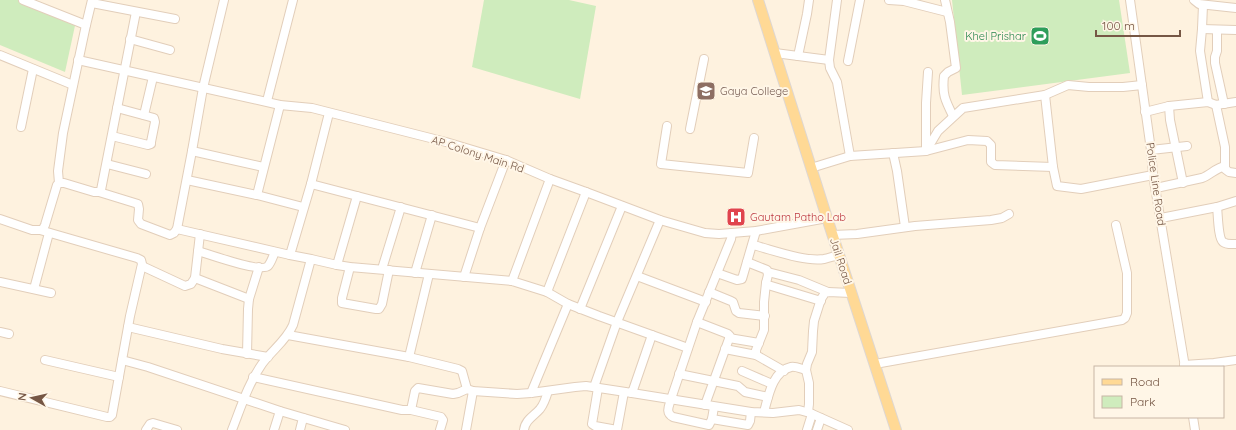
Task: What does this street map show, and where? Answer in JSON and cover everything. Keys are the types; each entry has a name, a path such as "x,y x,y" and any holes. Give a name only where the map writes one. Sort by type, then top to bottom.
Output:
{"main road":[{"name":"Jail Road","path":"758,0 832,235 896,430"}],"street":[{"path":"23,0 86,25"},
{"path":"60,183 64,182 138,204 138,220 142,224 170,235 174,233 177,229 203,88 224,0"},
{"path":"267,101 294,0"},
{"path":"798,56 809,0"},
{"path":"837,0 828,60 837,82 850,156"},
{"path":"848,61 860,0"},
{"path":"890,0 904,1 948,12"},
{"path":"945,0 950,22 956,68 944,76 943,88 946,103 953,116"},
{"name":"Police Line Road","path":"1130,0 1153,174 1184,366"},
{"path":"1194,0 1202,5 1236,8"},
{"path":"40,230 45,225 57,186 60,183 58,171 59,155 78,60 92,1 136,12 175,19"},
{"path":"1202,5 1200,51 1208,102"},
{"path":"99,192 102,186 136,12"},
{"path":"1202,29 1236,30"},
{"path":"1217,30 1217,51 1215,63 1225,147 1225,169 1236,173"},
{"path":"130,39 170,50"},
{"path":"775,53 828,60"},
{"path":"0,55 73,85"},
{"path":"690,129 704,59"},
{"name":"AP Colony Main Rd","path":"78,60 280,105 312,108 446,142 506,160 550,179 660,220 705,233 756,231 827,218"},
{"path":"21,127 34,69"},
{"path":"926,151 926,103 928,72"},
{"path":"144,115 153,77"},
{"path":"926,151 938,131 963,108 1044,95 1068,85 1089,87 1123,87 1142,85"},
{"path":"1044,95 1053,167 1057,186 1081,189 1153,174"},
{"path":"1145,112 1169,106 1208,102 1220,104 1236,102"},
{"path":"257,195 280,105"},
{"path":"1169,106 1170,120 1183,182"},
{"path":"112,136 150,145 154,120 152,117 118,108"},
{"path":"290,255 311,184 329,113"},
{"path":"667,126 661,164 748,173 754,138"},
{"path":"811,168 850,156 926,151 968,140 987,141 992,145 991,162 995,166 1053,167"},
{"path":"1151,150 1188,146"},
{"path":"192,151 263,167"},
{"path":"893,153 905,227"},
{"path":"464,277 480,228 506,160"},
{"path":"106,164 146,174"},
{"path":"1156,188 1208,176 1220,167 1225,166"},
{"path":"512,281 550,179"},
{"path":"187,180 257,195 303,207"},
{"path":"311,184 480,228"},
{"path":"547,292 586,192"},
{"path":"336,265 357,196"},
{"path":"1161,218 1217,207 1236,201"},
{"path":"580,309 622,206"},
{"path":"350,267 342,303 376,310 379,309 382,304 386,270 401,207"},
{"path":"1217,207 1219,233 1222,241 1225,243 1236,244"},
{"path":"832,235 857,234 905,227 991,220 1002,218 1009,214"},
{"path":"415,273 432,215"},
{"path":"0,220 137,258 141,260 142,266 128,326 112,415 110,417 0,391"},
{"path":"652,335 628,392 617,430 595,426 592,424 596,388 617,322 660,220"},
{"path":"875,364 1122,320 1125,318 1127,313 1128,278 1116,225"},
{"path":"177,229 336,265 512,281 547,292 580,309 688,348"},
{"path":"717,273 740,280 743,277 756,231"},
{"path":"34,290 49,233"},
{"path":"714,406 710,424 706,426 669,415 668,413 671,399 697,322 731,239 732,233"},
{"path":"142,266 185,286 191,284 195,278 200,234"},
{"path":"753,245 801,258 824,259 839,255"},
{"path":"198,251 224,260 258,268 265,268 268,266 275,252"},
{"path":"232,430 253,377 268,357 288,335 293,325 311,259"},
{"path":"747,262 764,268 768,272 799,280 828,292 851,293"},
{"path":"247,354 249,298 258,268"},
{"path":"756,355 755,353 764,330 764,302 768,272"},
{"path":"409,357 429,274"},
{"path":"637,276 706,302"},
{"path":"195,278 249,298"},
{"path":"0,282 51,293"},
{"path":"766,283 768,285 821,301"},
{"path":"709,292 733,302 736,312 764,316"},
{"path":"807,430 810,413 809,383 806,370 812,352 813,327 823,295 828,292"},
{"path":"531,393 568,304"},
{"path":"697,322 728,334 729,338 705,405"},
{"path":"128,326 189,342 268,357"},
{"path":"0,332 8,334"},
{"path":"288,335 409,357 462,371 470,390 466,430"},
{"path":"729,338 759,343"},
{"path":"725,350 756,355 757,357 784,371"},
{"path":"45,360 119,377"},
{"path":"122,360 148,367 280,411 345,430"},
{"path":"1184,366 1236,360"},
{"path":"764,412 772,384 784,371 792,367 806,370"},
{"path":"742,371 772,384"},
{"path":"679,374 738,386 745,392 768,397"},
{"path":"253,377 396,409 411,410 441,416 443,420 440,430"},
{"path":"411,410 415,390 418,388 446,394 470,390 517,394 575,387 628,392 751,412 799,410 810,413 848,430"},
{"path":"524,430 528,421 545,402 548,391"},
{"path":"274,430 280,411"},
{"path":"712,419 748,425 751,412"},
{"path":"300,430 303,418"},
{"path":"817,430 821,418"},
{"path":"1192,418 1195,430"},
{"path":"146,430 150,424 153,423 177,430"}],"green space":[{"path":"0,0 22,0 76,21 65,72 0,45"},
{"path":"484,0 569,0 596,6 580,99 472,67"},
{"name":"Khel Prishar","path":"952,0 1119,0 1130,73 962,95"}],"place":[{"name":"Khel Prishar","path":"1040,36"},
{"name":"Gaya College","path":"706,91"},
{"name":"Gautam Patho Lab","path":"736,217"}]}
